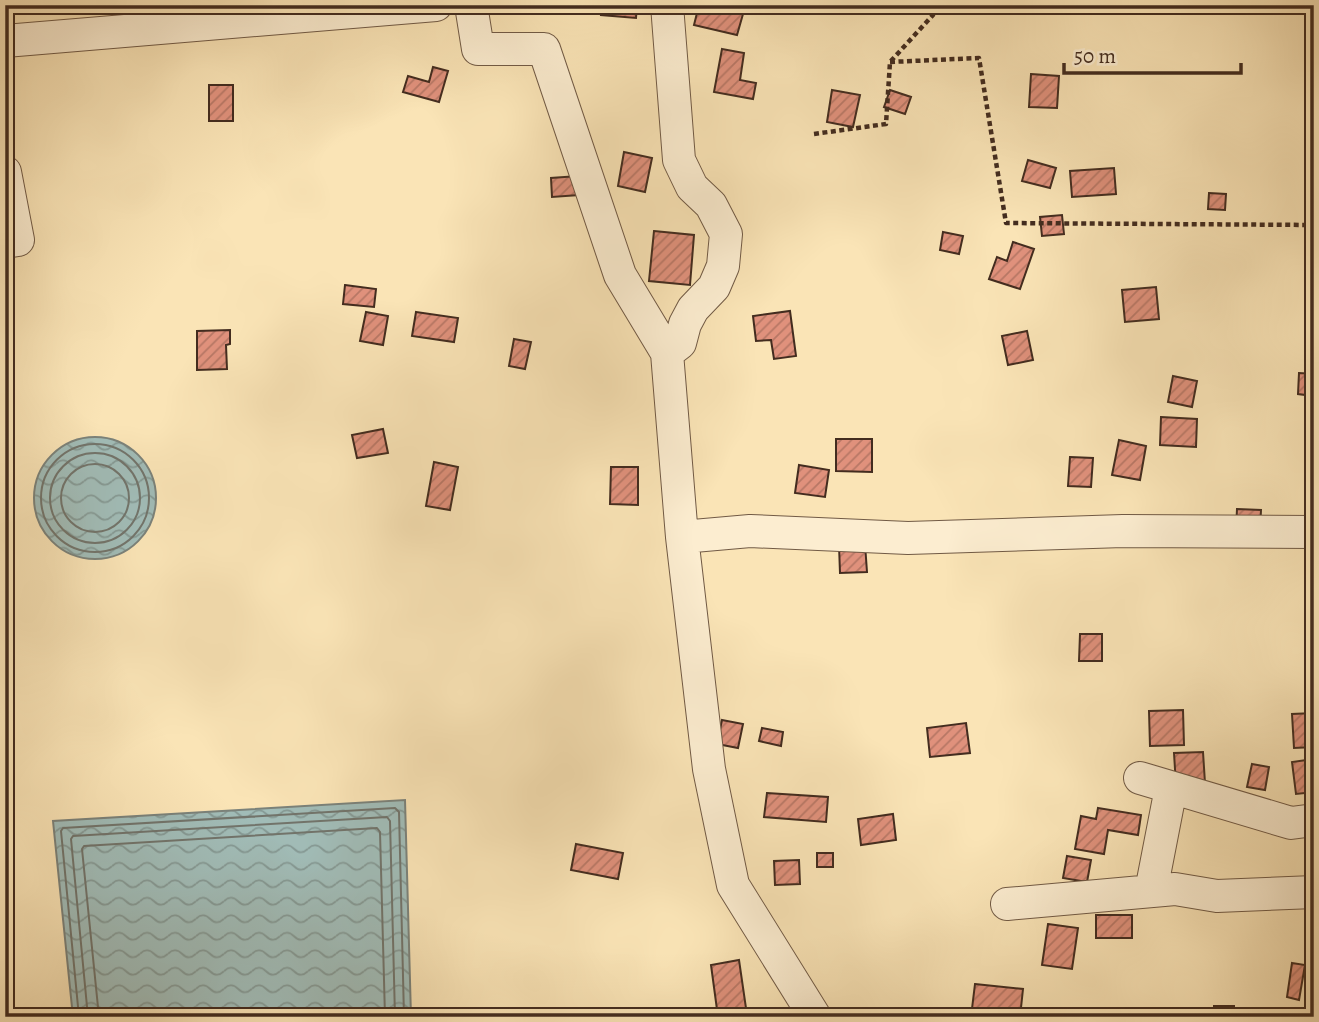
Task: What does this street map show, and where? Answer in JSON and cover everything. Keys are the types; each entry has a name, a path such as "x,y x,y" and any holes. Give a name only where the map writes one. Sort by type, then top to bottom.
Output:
{"street":[{"path":"5,41 436,5"},
{"path":"471,5 478,50 544,49 620,275 667,353 682,537 709,769 733,885 815,1017"},
{"path":"667,5 679,160 692,187 711,205 726,234 723,266 714,287 693,309 685,324 680,343 667,353"},
{"path":"5,172 18,240 5,242"},
{"path":"682,537 750,531 908,538 1123,531 1314,532"},
{"path":"1140,778 1291,823 1314,820"},
{"path":"1151,891 1171,788"},
{"path":"1007,904 1175,889 1217,896 1314,892"}],"path":[{"path":"814,134 886,124 890,62 933,15 934,5"},
{"path":"890,62 979,58 1006,223 1314,225"}],"water":[{"path":"95,437 118,442 138,455 151,475 156,498 151,521 138,541 118,554 95,559 72,554 52,541 39,521 34,498 39,475 52,455 72,442"},
{"path":"405,800 411,1017 73,1017 53,821"}],"building":[{"path":"602,5 637,5 636,18 601,15"},
{"path":"699,5 745,7 737,35 694,25"},
{"path":"1212,5 1288,5 1288,9 1212,8"},
{"path":"722,49 744,53 740,80 756,83 753,99 714,92"},
{"path":"433,67 448,71 439,102 403,92 408,76 429,82"},
{"path":"1031,74 1059,76 1057,108 1029,107"},
{"path":"209,85 233,85 233,121 209,121"},
{"path":"832,90 860,95 853,127 827,122"},
{"path":"890,90 911,97 905,114 884,107"},
{"path":"624,152 652,158 645,192 618,186"},
{"path":"1028,160 1056,168 1050,188 1022,181"},
{"path":"1114,168 1116,194 1072,197 1070,171"},
{"path":"578,176 579,195 552,197 551,178"},
{"path":"1209,193 1226,194 1225,210 1208,209"},
{"path":"1062,215 1064,234 1042,236 1040,217"},
{"path":"654,231 694,235 690,285 649,281"},
{"path":"943,232 963,236 959,254 940,250"},
{"path":"1013,242 1034,249 1020,289 989,279 997,257 1007,261"},
{"path":"345,285 376,289 374,307 343,304"},
{"path":"1156,287 1159,319 1125,322 1122,290"},
{"path":"790,311 796,356 774,359 771,340 756,341 753,316"},
{"path":"366,312 388,316 383,345 360,341"},
{"path":"416,312 458,318 454,342 412,336"},
{"path":"230,330 230,344 226,345 227,369 197,370 197,331"},
{"path":"1027,331 1033,360 1008,365 1002,336"},
{"path":"514,339 531,342 525,369 509,366"},
{"path":"1299,373 1314,374 1314,396 1298,394"},
{"path":"1173,376 1197,381 1192,407 1168,402"},
{"path":"1161,417 1197,419 1196,447 1160,445"},
{"path":"383,429 388,453 357,458 352,435"},
{"path":"836,439 872,439 872,472 836,471"},
{"path":"1119,440 1146,446 1140,480 1112,475"},
{"path":"1070,457 1093,458 1091,487 1068,486"},
{"path":"434,462 458,467 450,510 426,506"},
{"path":"799,465 829,470 825,497 795,493"},
{"path":"611,467 638,467 638,505 610,504"},
{"path":"1237,509 1261,510 1260,531 1236,530"},
{"path":"865,544 867,572 840,573 839,545"},
{"path":"1080,634 1102,634 1102,661 1079,661"},
{"path":"1183,710 1184,745 1150,746 1149,711"},
{"path":"1314,713 1314,747 1294,748 1292,714"},
{"path":"722,720 743,724 738,748 717,744"},
{"path":"966,723 970,753 930,757 927,728"},
{"path":"762,728 783,732 781,746 759,741"},
{"path":"1203,752 1205,783 1176,785 1174,753"},
{"path":"1314,759 1314,792 1296,794 1292,762"},
{"path":"1252,764 1269,767 1265,790 1247,787"},
{"path":"767,793 828,797 826,822 764,817"},
{"path":"1098,808 1141,815 1138,835 1108,830 1104,854 1075,849 1081,816 1096,819"},
{"path":"893,814 896,840 861,845 858,819"},
{"path":"576,844 623,853 618,879 571,870"},
{"path":"817,853 833,853 833,867 817,867"},
{"path":"1067,856 1091,860 1087,882 1063,878"},
{"path":"799,860 800,884 775,885 774,861"},
{"path":"1096,915 1132,915 1132,938 1096,938"},
{"path":"1048,924 1078,928 1072,969 1042,965"},
{"path":"739,960 747,1015 718,1017 711,965"},
{"path":"1292,963 1305,965 1299,1000 1287,997"},
{"path":"975,984 1023,989 1020,1017 971,1017"},
{"path":"1214,1006 1234,1006 1234,1017 1214,1017"}]}
